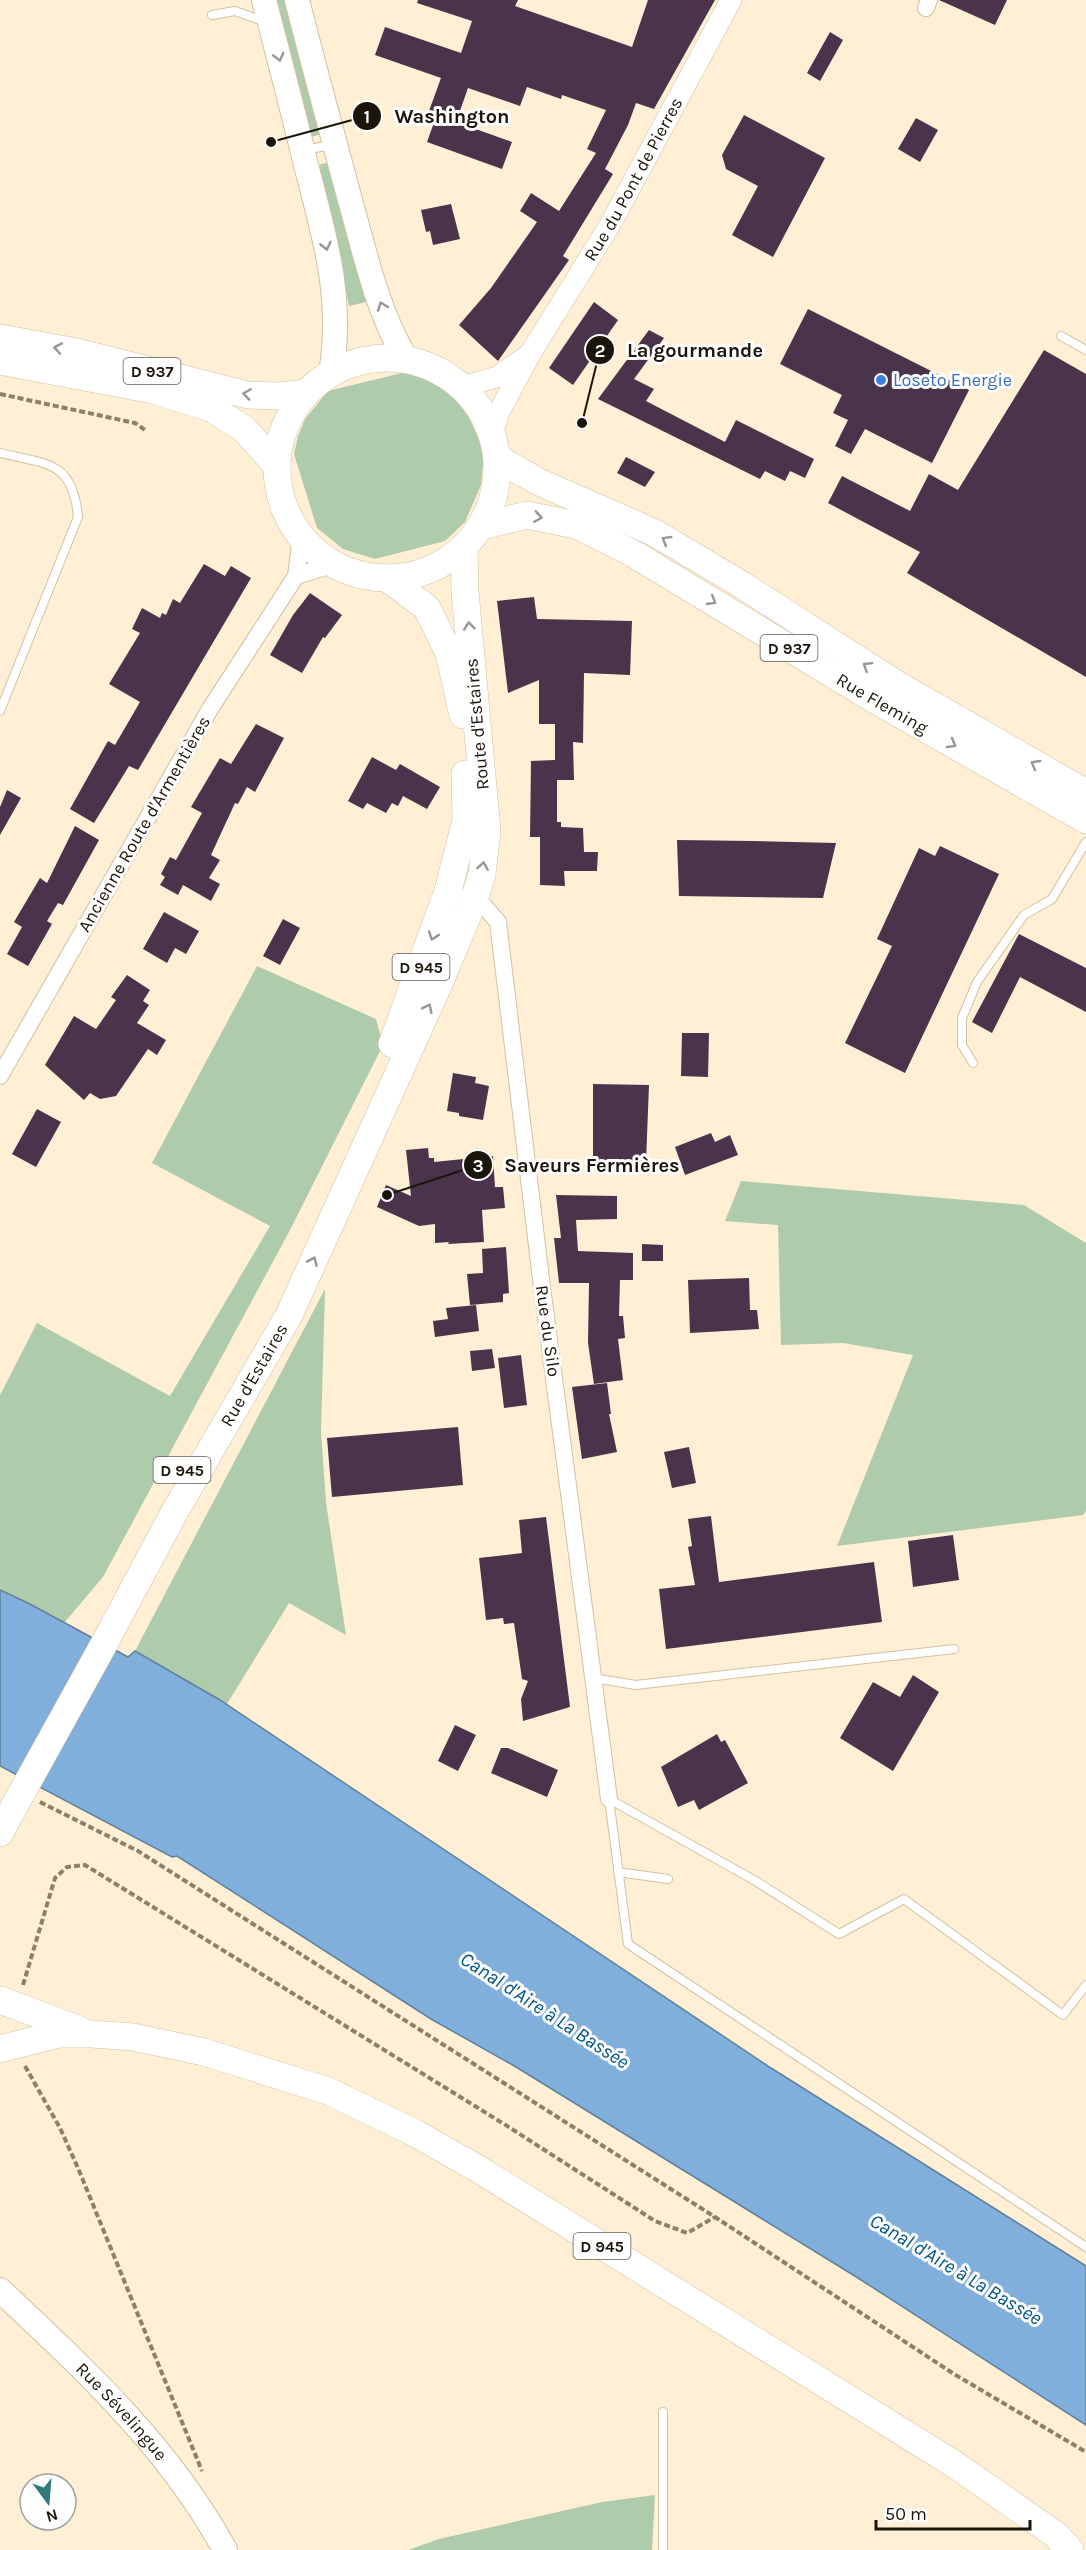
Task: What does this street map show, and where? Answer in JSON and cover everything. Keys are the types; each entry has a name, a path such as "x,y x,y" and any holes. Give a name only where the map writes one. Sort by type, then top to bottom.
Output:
{"main road":[{"path":"264,0 328,253 336,300 337,324 331,374"},
{"path":"297,0 335,144 382,307 396,343 406,359"},
{"name":"D 937","path":"0,339 77,352 248,395 280,396 306,393"},
{"path":"380,358 406,359 434,368 473,398 495,446 497,481 491,504 481,526 464,547 447,560 428,570 408,576 387,578 351,572 322,557 301,537 288,516 282,500 277,466 280,443 288,421 306,393 331,374 355,363 380,358"},
{"name":"D 937","path":"0,360 153,390 211,408 244,429 277,466"},
{"name":"Rue Fleming","path":"495,446 537,481 655,533 742,585 898,685 1086,793"},
{"name":"Rue Fleming","path":"481,526 527,515 554,520 586,530 634,554 870,697 1086,820"},
{"name":"Route d'Estaires","path":"464,547 465,592 487,831 482,874 474,900"},
{"name":"Route d'Estaires","path":"387,578 427,608 449,654 465,724 466,820 448,891"},
{"name":"D 945","path":"0,1833 12,1799 274,1303 401,1024 448,891"},
{"name":"Rue d'Estaires","path":"97,1641 289,1315 442,978 474,900"},
{"name":"D 945","path":"10,1997 92,2034"},
{"name":"D 945","path":"0,2049 59,2034 133,2037 204,2052 328,2091 476,2167 954,2464 1056,2535 1070,2550"},
{"name":"Rue Sévelingue","path":"0,2290 100,2384 153,2443 210,2522 225,2550"}],"street":[{"name":"Rue du Pont de Pierres","path":"495,446 499,412 530,354 611,224 731,0"},
{"name":"Rue du Pont de Pierres","path":"461,387 497,377 530,354"},
{"name":"Ancienne Route d'Armentières","path":"0,1076 210,709 295,578 301,537"},
{"path":"295,578 334,564"},
{"name":"Rue du Silo","path":"448,891 484,906 498,922 541,1279 609,1799"}],"lane":[{"path":"212,15 235,11 270,23"},
{"path":"302,150 335,144"},
{"path":"1061,336 1086,350"},
{"path":"0,453 50,464 68,478 76,496 78,517 0,711"},
{"path":"973,1063 962,1045 962,1018 977,982 1024,915 1052,899 1086,842"},
{"path":"593,1678 636,1685 954,1648"},
{"path":"609,1799 628,1944 1086,2247"},
{"path":"609,1799 754,1880 839,1934 904,1899 1063,2015 1086,1985"},
{"path":"618,1872 668,1880"},
{"path":"663,2412 663,2550"}],"path":[{"path":"0,394 135,423 145,430"},
{"path":"12,1799 138,1851 715,2217 954,2374 1086,2452"},
{"path":"10,1997 55,1878 67,1868 85,1865 504,2124 655,2221 687,2233 715,2217"},
{"path":"23,2063 60,2128 78,2168 203,2472"}],"green space":[{"path":"274,0 287,0 321,134 311,137"},
{"path":"328,163 370,301 349,306 318,169 321,164"},
{"path":"406,372 440,385 466,410 484,452 481,485 465,522 445,541 375,559 343,549 317,528 294,454 305,419 328,391"},
{"path":"257,966 376,1019 383,1045 290,1230 103,1577 64,1623 0,1590 0,1395 37,1323 170,1396 270,1226 152,1163"},
{"path":"741,1181 1024,1205 1086,1243 1086,1511 1083,1515 837,1546 913,1355 843,1343 781,1345 778,1225 725,1221"},
{"path":"325,1289 321,1432 326,1503 346,1635 289,1603 227,1704 135,1651"},
{"path":"655,2495 652,2550 408,2550 439,2539 602,2502"}],"water":[{"name":"Canal d'Aire à La Bassée","path":"0,1590 128,1657 135,1651 220,1700 771,2068 1086,2266 1086,2425 858,2278 516,2067 431,2019 177,1856 172,1857 0,1766"}],"building":[{"path":"418,0 518,0 515,6 632,47 648,0 715,0 654,109 636,103 628,125 605,169 613,174 563,256 569,260 498,361 459,325 491,288 537,222 520,211 531,193 559,211 596,153 587,149 606,110 562,95 561,99 527,87 520,106 468,88 456,122 512,142 502,169 427,142 437,114 429,111 441,78 375,55 385,27 461,53 472,21 417,3"},
{"path":"939,0 1007,0 995,25"},
{"path":"830,32 843,40 820,81 807,73"},
{"path":"744,115 825,158 773,257 732,235 758,186 726,169 722,155"},
{"path":"916,118 938,130 920,162 898,149"},
{"path":"451,204 460,239 433,245 430,231 426,232 421,210"},
{"path":"594,302 618,320 573,385 549,368"},
{"name":"Loseto Energie","path":"808,309 969,390 932,463 865,429 851,454 835,446 848,420 833,413 842,395 780,364"},
{"path":"649,330 664,338 634,379 654,389 646,401 725,442 736,420 814,459 805,478 790,471 785,481 765,471 760,479 598,399"},
{"path":"1044,350 1086,374 1086,677 907,573 920,552 828,503 842,476 910,511 929,474 958,490"},
{"path":"626,457 655,472 645,487 617,473"},
{"path":"204,564 225,576 231,566 251,578 138,770 129,766 94,823 70,809 108,741 115,745 140,702 109,684 140,633 132,629 142,608 160,618 162,613 166,615 173,599 180,603"},
{"path":"310,593 342,615 325,638 323,637 302,673 270,655 293,615"},
{"path":"534,597 537,619 632,621 630,675 584,673 583,743 573,742 574,780 557,780 557,822 561,822 561,827 583,828 584,852 598,852 597,871 564,871 565,886 540,885 540,837 530,837 531,761 555,760 555,724 539,724 539,680 508,693 497,601"},
{"path":"256,724 284,738 255,792 247,787 238,804 235,803 211,855 220,860 209,878 220,884 211,901 183,885 178,895 160,885 165,877 161,874 170,857 176,860 202,813 191,807 220,758 231,764"},
{"path":"372,757 396,770 400,764 440,787 427,809 403,796 398,806 392,803 386,813 367,803 363,809 348,801"},
{"path":"7,790 21,798 0,835 0,807"},
{"path":"75,826 99,840 63,905 58,903 47,921 52,924 28,966 7,954 22,927 14,922 40,878 47,883"},
{"path":"677,840 836,843 823,898 679,896"},
{"path":"940,846 999,874 905,1073 845,1043 892,946 877,939 919,848 935,856"},
{"path":"164,912 199,931 186,954 175,948 167,963 143,949"},
{"path":"283,919 300,928 280,965 263,956"},
{"path":"1019,934 1086,968 1086,1012 1020,977 992,1033 972,1022"},
{"path":"127,975 150,990 143,1001 149,1005 137,1023 166,1040 157,1055 148,1049 116,1096 100,1099 90,1093 84,1100 45,1065 74,1016 96,1029 116,1000 111,997"},
{"path":"682,1033 709,1033 708,1077 681,1076"},
{"path":"453,1073 476,1077 475,1083 489,1086 483,1120 459,1116 459,1113 447,1111"},
{"path":"593,1084 649,1085 646,1162 593,1160"},
{"path":"37,1109 61,1122 36,1167 12,1154"},
{"path":"711,1133 715,1142 730,1135 738,1155 685,1175 675,1147"},
{"path":"428,1148 429,1158 434,1158 434,1162 493,1156 495,1187 503,1187 505,1208 482,1210 484,1242 435,1243 435,1224 419,1226 377,1207 386,1185 411,1196 406,1150"},
{"path":"556,1195 617,1196 617,1219 576,1220 578,1251 633,1253 633,1280 620,1280 619,1316 623,1316 625,1338 618,1339 623,1380 594,1384 588,1343 589,1283 559,1283 554,1238 561,1238"},
{"path":"642,1244 663,1245 663,1261 642,1261"},
{"path":"506,1247 509,1293 503,1294 503,1302 470,1305 467,1274 483,1273 482,1249"},
{"path":"749,1278 750,1310 757,1310 759,1329 690,1333 688,1280"},
{"path":"476,1305 479,1331 435,1337 433,1321 448,1319 446,1308"},
{"path":"492,1349 495,1368 472,1371 470,1351"},
{"path":"521,1355 527,1405 504,1408 498,1358"},
{"path":"607,1383 611,1414 609,1414 617,1452 582,1459 572,1387"},
{"path":"458,1427 463,1485 332,1497 327,1438"},
{"path":"689,1447 696,1483 672,1488 664,1452"},
{"path":"711,1516 719,1582 874,1562 882,1622 666,1649 659,1589 695,1585 688,1547 692,1546 688,1519"},
{"path":"546,1517 570,1707 523,1721 521,1699 528,1681 522,1679 514,1623 504,1624 503,1618 486,1620 479,1558 522,1553 519,1520"},
{"path":"953,1535 959,1580 913,1587 908,1541"},
{"path":"913,1675 939,1692 893,1771 840,1738 873,1682 900,1697"},
{"path":"455,1725 476,1735 458,1771 438,1761"},
{"path":"717,1734 721,1742 725,1740 748,1783 699,1810 694,1800 678,1807 661,1767"},
{"path":"501,1748 508,1748 558,1770 547,1797 491,1773"}],"place":[{"name":"Washington","path":"271,142"},
{"name":"Loseto Energie","path":"881,380"},
{"name":"La gourmande","path":"582,423"},
{"name":"Saveurs Fermières","path":"387,1195"}]}
